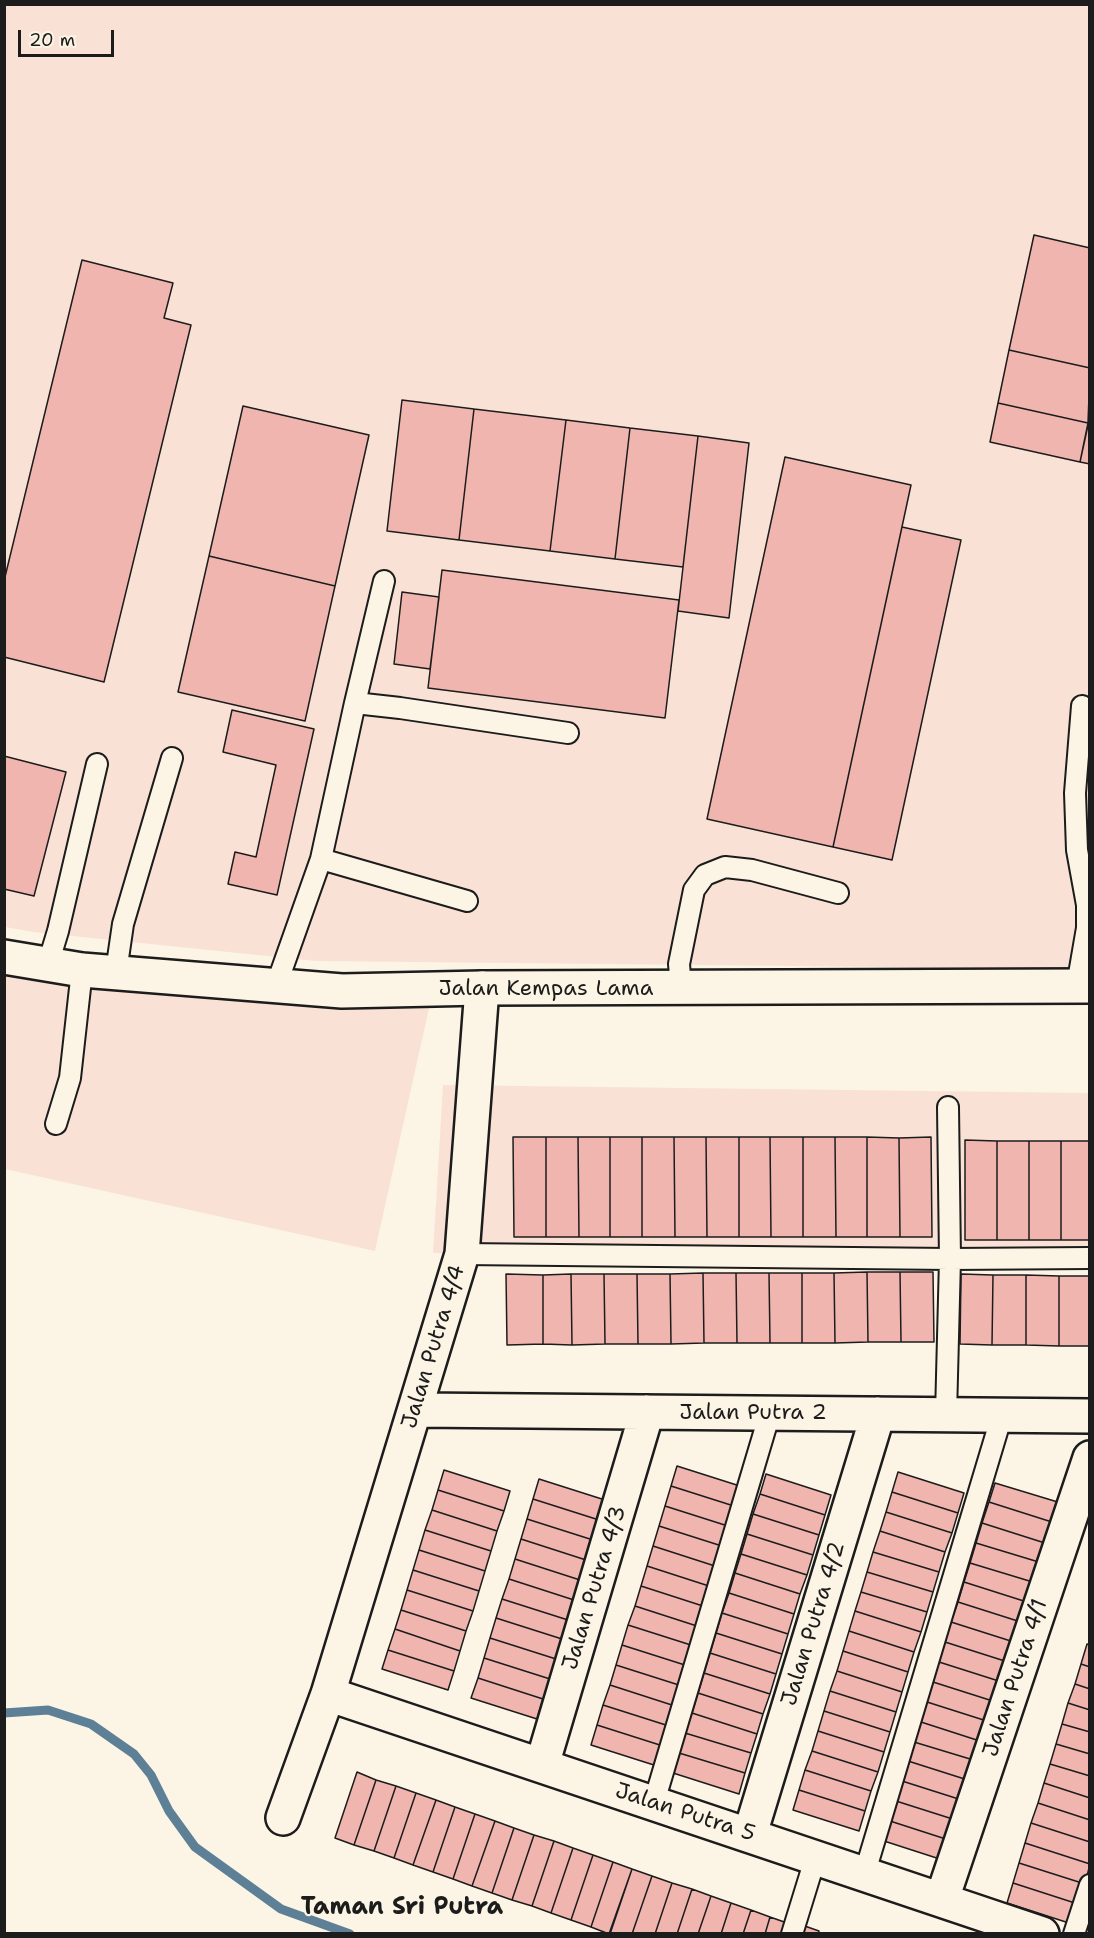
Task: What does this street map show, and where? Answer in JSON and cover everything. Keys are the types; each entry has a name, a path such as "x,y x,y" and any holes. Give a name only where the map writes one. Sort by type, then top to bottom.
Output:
{"street":[{"name":"Jalan Kempas Lama","path":"4,957 82,970 342,992 482,988 1083,986"},
{"name":"Jalan Putra 4/4","path":"283,1818 328,1694 462,1254 482,988"},
{"name":"Jalan Putra 2","path":"416,1410 1089,1416"},
{"name":"Jalan Putra 4/3","path":"542,1765 647,1412"},
{"name":"Jalan Putra 4/2","path":"750,1834 878,1414"},
{"name":"Jalan Putra 4/1","path":"942,1899 1089,1458"},
{"name":"Jalan Putra 5","path":"328,1694 865,1872 1042,1934"}],"lane":[{"path":"276,986 321,859 384,581"},
{"path":"355,703 568,733"},
{"path":"1082,706 1075,793 1077,850 1088,902 1083,986"},
{"path":"117,972 123,924 172,758"},
{"path":"48,964 58,931 97,764"},
{"path":"321,859 467,901"},
{"path":"681,988 679,964 694,890 705,875 725,867 752,870 838,893"},
{"path":"56,1124 70,1078 82,970"},
{"path":"946,1414 950,1259 948,1107"},
{"path":"462,1254 950,1259 1089,1258"},
{"path":"654,1802 770,1413"},
{"path":"865,1872 1002,1415"},
{"path":"792,1934 816,1856"},
{"path":"1074,1934 1089,1885"}],"shaded area":[{"path":"4,5 1089,5 1089,969 316,961 33,932 5,927"},
{"path":"4,957 432,995 375,1251 5,1169"},
{"path":"443,1085 1089,1093 1089,1268 433,1253"}],"building":[{"path":"1034,235 1090,248 1090,368 1009,350"},
{"path":"82,260 173,283 164,318 191,325 104,682 4,657 4,581"},
{"path":"1009,350 1090,368 1088,423 998,403"},
{"path":"402,400 474,409 459,540 387,531"},
{"path":"998,403 1088,423 1080,462 990,442"},
{"path":"243,406 369,435 335,586 209,556"},
{"path":"474,409 566,420 550,551 459,540"},
{"path":"1090,416 1090,464 1080,462"},
{"path":"566,420 630,428 615,559 550,551"},
{"path":"630,428 698,436 683,567 615,559"},
{"path":"698,436 749,443 729,618 678,611"},
{"path":"785,457 911,485 833,847 707,819"},
{"path":"902,527 961,540 892,860 833,847"},
{"path":"209,556 335,586 305,721 178,692"},
{"path":"442,570 679,600 665,718 428,688"},
{"path":"402,592 439,597 430,669 394,664"},
{"path":"232,710 314,729 277,895 228,884 235,852 256,857 276,765 223,752"},
{"path":"4,756 66,772 34,896 4,889"},
{"path":"513,1137 546,1137 546,1237 514,1237"},
{"path":"546,1137 578,1137 579,1237 546,1237"},
{"path":"578,1137 610,1137 610,1237 579,1237"},
{"path":"610,1137 642,1137 642,1237 610,1237"},
{"path":"642,1137 674,1137 675,1237 642,1237"},
{"path":"674,1137 706,1137 707,1237 675,1237"},
{"path":"706,1137 739,1137 739,1237 707,1237"},
{"path":"739,1137 770,1137 771,1237 739,1237"},
{"path":"770,1137 803,1137 803,1237 771,1237"},
{"path":"803,1137 835,1137 836,1237 803,1237"},
{"path":"835,1137 867,1137 867,1237 836,1237"},
{"path":"867,1137 899,1138 900,1237 867,1237"},
{"path":"931,1137 932,1237 900,1237 899,1138"},
{"path":"965,1140 997,1141 997,1240 965,1240"},
{"path":"997,1141 1029,1141 1029,1240 997,1240"},
{"path":"1029,1141 1061,1141 1061,1240 1029,1240"},
{"path":"1061,1141 1090,1141 1090,1240 1061,1240"},
{"path":"867,1272 868,1342 835,1343 834,1273"},
{"path":"867,1272 900,1272 901,1342 868,1342"},
{"path":"900,1272 933,1272 934,1342 901,1342"},
{"path":"703,1273 704,1343 671,1344 670,1274"},
{"path":"703,1273 736,1273 737,1343 704,1343"},
{"path":"736,1273 769,1273 770,1343 737,1343"},
{"path":"769,1273 802,1273 802,1343 770,1343"},
{"path":"802,1273 834,1273 835,1343 802,1343"},
{"path":"506,1274 543,1275 543,1344 507,1345"},
{"path":"571,1274 572,1345 543,1344 543,1275"},
{"path":"571,1274 604,1274 605,1344 572,1345"},
{"path":"604,1274 637,1274 638,1344 605,1344"},
{"path":"637,1274 670,1274 671,1344 638,1344"},
{"path":"961,1274 993,1275 992,1345 960,1344"},
{"path":"993,1275 1026,1275 1026,1345 992,1345"},
{"path":"1026,1275 1059,1276 1059,1346 1026,1345"},
{"path":"1059,1276 1090,1276 1090,1346 1059,1346"},
{"path":"677,1466 743,1487 737,1507 671,1486"},
{"path":"444,1470 510,1491 504,1511 438,1490"},
{"path":"898,1472 964,1493 958,1513 892,1492"},
{"path":"766,1474 831,1495 825,1515 760,1494"},
{"path":"539,1479 605,1500 599,1520 533,1499"},
{"path":"995,1483 1061,1503 1055,1523 989,1502"},
{"path":"671,1486 737,1507 731,1527 665,1506"},
{"path":"438,1490 504,1511 497,1531 432,1510"},
{"path":"892,1492 958,1513 952,1533 886,1512"},
{"path":"760,1494 825,1515 819,1535 753,1514"},
{"path":"533,1499 599,1520 593,1540 527,1519"},
{"path":"989,1502 1055,1523 1048,1544 982,1523"},
{"path":"665,1506 731,1527 725,1547 659,1526"},
{"path":"432,1510 497,1531 491,1551 425,1530"},
{"path":"886,1512 952,1533 945,1552 880,1531"},
{"path":"753,1514 819,1535 813,1555 747,1534"},
{"path":"527,1519 593,1540 586,1560 521,1539"},
{"path":"982,1523 1048,1544 1042,1563 976,1543"},
{"path":"659,1526 725,1547 718,1567 653,1546"},
{"path":"425,1530 491,1551 485,1571 419,1550"},
{"path":"880,1531 945,1552 939,1572 873,1552"},
{"path":"747,1534 813,1555 807,1575 741,1554"},
{"path":"521,1539 586,1560 580,1580 515,1559"},
{"path":"976,1543 1042,1563 1036,1583 970,1563"},
{"path":"653,1546 718,1567 712,1587 647,1566"},
{"path":"419,1550 485,1571 479,1591 413,1570"},
{"path":"873,1552 939,1572 933,1592 867,1572"},
{"path":"741,1554 807,1575 800,1594 735,1573"},
{"path":"515,1559 580,1580 574,1600 509,1579"},
{"path":"970,1563 1036,1583 1030,1603 964,1582"},
{"path":"647,1566 712,1587 706,1607 641,1586"},
{"path":"413,1570 479,1591 473,1611 407,1590"},
{"path":"867,1572 933,1592 927,1612 861,1592"},
{"path":"735,1573 800,1594 794,1614 729,1593"},
{"path":"509,1579 574,1600 568,1620 502,1599"},
{"path":"964,1582 1030,1603 1024,1623 958,1602"},
{"path":"641,1586 706,1607 700,1627 635,1606"},
{"path":"407,1590 473,1611 466,1631 401,1610"},
{"path":"861,1592 927,1612 921,1632 855,1611"},
{"path":"729,1593 794,1614 788,1634 722,1613"},
{"path":"502,1599 568,1620 562,1639 496,1618"},
{"path":"958,1602 1024,1623 1017,1643 951,1622"},
{"path":"635,1606 700,1627 694,1646 628,1625"},
{"path":"401,1610 466,1631 460,1651 395,1629"},
{"path":"855,1611 921,1632 914,1652 849,1631"},
{"path":"722,1613 788,1634 782,1654 716,1633"},
{"path":"496,1618 562,1639 556,1659 490,1638"},
{"path":"951,1622 1017,1643 1011,1663 945,1642"},
{"path":"628,1625 694,1646 688,1666 622,1645"},
{"path":"395,1629 460,1651 454,1671 388,1650"},
{"path":"849,1631 914,1652 908,1672 843,1651"},
{"path":"716,1633 782,1654 776,1674 710,1653"},
{"path":"490,1638 556,1659 550,1679 484,1658"},
{"path":"945,1642 1011,1663 1005,1683 939,1662"},
{"path":"1087,1644 1090,1645 1090,1667 1081,1664"},
{"path":"622,1645 688,1666 682,1686 616,1665"},
{"path":"388,1650 454,1671 448,1690 382,1669"},
{"path":"843,1651 908,1672 902,1692 837,1671"},
{"path":"710,1653 776,1674 770,1694 704,1673"},
{"path":"484,1658 550,1679 543,1699 478,1678"},
{"path":"939,1662 1005,1683 999,1703 933,1682"},
{"path":"1081,1664 1090,1667 1090,1689 1075,1684"},
{"path":"616,1665 682,1686 675,1706 610,1685"},
{"path":"837,1671 902,1692 896,1712 830,1691"},
{"path":"704,1673 770,1694 763,1714 698,1693"},
{"path":"478,1678 543,1699 537,1719 471,1698"},
{"path":"933,1682 999,1703 993,1723 927,1702"},
{"path":"1075,1684 1090,1689 1090,1710 1068,1703"},
{"path":"610,1685 675,1706 669,1726 603,1705"},
{"path":"830,1691 896,1712 890,1732 824,1711"},
{"path":"698,1693 763,1714 757,1734 692,1713"},
{"path":"927,1702 993,1723 986,1743 921,1722"},
{"path":"1068,1703 1090,1710 1090,1732 1062,1724"},
{"path":"603,1705 669,1726 663,1746 597,1725"},
{"path":"824,1711 890,1732 884,1752 818,1731"},
{"path":"692,1713 757,1734 751,1753 685,1733"},
{"path":"921,1722 986,1743 980,1762 914,1742"},
{"path":"1062,1724 1090,1732 1090,1754 1056,1744"},
{"path":"597,1725 663,1746 657,1766 591,1745"},
{"path":"818,1731 884,1752 878,1772 812,1751"},
{"path":"685,1733 751,1753 745,1773 679,1753"},
{"path":"914,1742 980,1762 974,1782 908,1761"},
{"path":"1056,1744 1090,1754 1090,1776 1050,1764"},
{"path":"812,1751 878,1772 871,1791 805,1770"},
{"path":"679,1753 745,1773 739,1794 673,1773"},
{"path":"908,1761 974,1782 968,1802 902,1781"},
{"path":"1050,1764 1090,1776 1090,1798 1044,1783"},
{"path":"805,1770 871,1791 865,1811 799,1790"},
{"path":"357,1772 376,1780 354,1845 335,1838"},
{"path":"376,1780 396,1786 374,1851 354,1845"},
{"path":"902,1781 968,1802 962,1822 896,1801"},
{"path":"1044,1783 1090,1798 1090,1820 1038,1803"},
{"path":"396,1786 416,1793 394,1858 374,1851"},
{"path":"799,1790 865,1811 859,1831 793,1810"},
{"path":"416,1793 436,1800 413,1865 394,1858"},
{"path":"436,1800 455,1807 433,1872 413,1865"},
{"path":"896,1801 962,1822 955,1842 890,1821"},
{"path":"1038,1803 1090,1820 1090,1842 1031,1823"},
{"path":"455,1807 475,1814 453,1879 433,1872"},
{"path":"475,1814 495,1821 472,1886 453,1879"},
{"path":"495,1821 514,1828 492,1893 472,1886"},
{"path":"890,1821 955,1842 949,1862 884,1841"},
{"path":"1031,1823 1090,1842 1090,1864 1025,1843"},
{"path":"514,1828 534,1835 512,1900 492,1893"},
{"path":"534,1835 554,1841 532,1906 512,1900"},
{"path":"554,1841 573,1848 551,1913 532,1906"},
{"path":"1025,1843 1090,1864 1085,1884 1019,1863"},
{"path":"573,1848 593,1855 571,1920 551,1913"},
{"path":"593,1855 613,1862 591,1927 571,1920"},
{"path":"613,1862 632,1869 609,1934 591,1927"},
{"path":"1019,1863 1085,1884 1078,1904 1013,1883"},
{"path":"632,1869 652,1876 632,1934 610,1934"},
{"path":"652,1876 672,1883 655,1934 632,1934"},
{"path":"672,1883 692,1889 677,1934 655,1934"},
{"path":"1013,1883 1078,1904 1072,1924 1007,1903"},
{"path":"692,1889 711,1896 698,1934 677,1934"},
{"path":"711,1896 731,1903 721,1934 698,1934"},
{"path":"731,1903 751,1910 743,1934 721,1934"},
{"path":"751,1910 770,1917 765,1934 743,1934"},
{"path":"770,1917 790,1924 787,1934 765,1934"},
{"path":"799,1924 819,1931 818,1934 796,1934"}],"waterway":[{"path":"4,1713 48,1710 91,1724 134,1754 151,1775 169,1811 195,1847 281,1909 350,1934"}],"district":[{"name":"Taman Sri Putra","path":"402,1908"}]}
